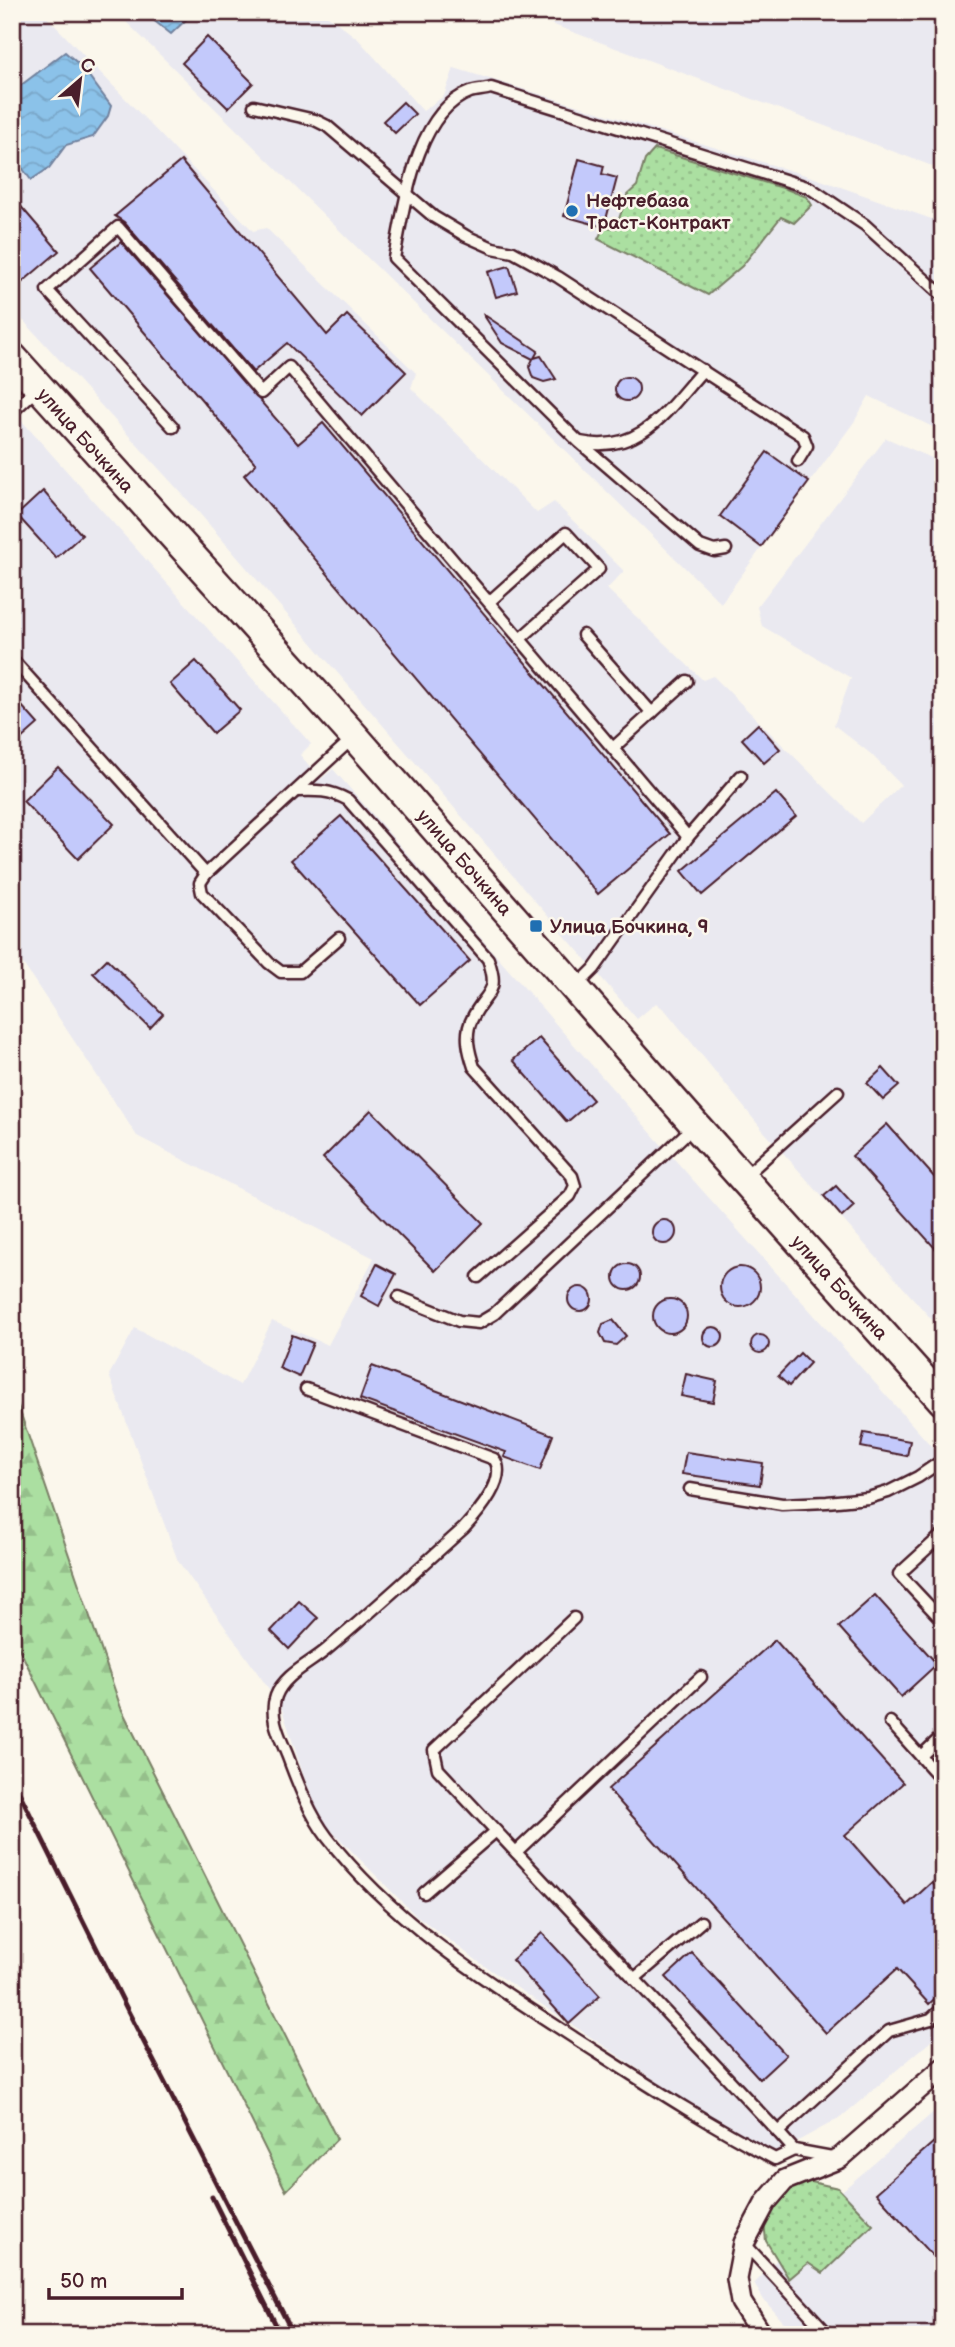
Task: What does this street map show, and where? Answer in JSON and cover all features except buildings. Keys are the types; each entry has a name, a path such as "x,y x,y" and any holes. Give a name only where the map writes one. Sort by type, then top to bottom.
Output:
{"street":[{"name":"улица Бочкина","path":"12,357 354,736 695,1125 943,1401"},
{"path":"762,2335 741,2302 737,2279 744,2243 766,2202 785,2180 840,2158 942,2069"}],"lane":[{"path":"726,549 714,551 700,546 579,442 394,258 412,170 432,125 461,97 469,92 491,88 810,188 865,225 943,296"},
{"path":"254,106 315,120 327,126 434,218 466,236 493,248 513,253 558,277 703,370 803,436 807,446 798,461"},
{"path":"173,427 47,290 118,227 261,393 289,367 688,837"},
{"path":"579,442 594,445 627,442 658,420 703,370"},
{"path":"12,412 39,387"},
{"path":"489,602 566,533 598,569 520,639"},
{"path":"583,635 652,713"},
{"path":"13,660 206,874"},
{"path":"613,748 687,681"},
{"path":"339,938 300,972 281,972 259,954 202,893 200,883 206,874 354,736"},
{"path":"575,987 594,969 688,837 741,776"},
{"path":"296,791 321,790 348,800 488,959 494,976 492,991 471,1020 467,1047 474,1067 572,1176 575,1186 570,1196 478,1277"},
{"path":"743,1178 838,1092"},
{"path":"399,1297 459,1321 479,1323 494,1314 695,1125"},
{"path":"306,1389 494,1459 498,1464 498,1474 484,1507 464,1528 324,1652 293,1675 281,1686 275,1698 275,1723 298,1783 326,1836 379,1895 436,1944 502,1991 715,2128 775,2159 794,2150 840,2158"},
{"path":"690,1489 782,1504 827,1503 888,1492 943,1460"},
{"path":"943,1534 900,1574 943,1621"},
{"path":"574,1618 434,1750 438,1769 794,2150"},
{"path":"516,1852 701,1677"},
{"path":"890,1722 943,1781"},
{"path":"921,1756 943,1735"},
{"path":"424,1893 496,1831"},
{"path":"634,1979 701,1922"},
{"path":"778,2132 889,2031 931,2019 943,2008"},
{"path":"744,2243 829,2335"}],"shaded area":[{"path":"12,12 42,12 253,231 266,228 416,373 411,388 537,513 554,502 624,571 607,589 703,680 713,676 861,823 901,785 871,754 834,725 851,678 762,626 757,607 886,438 943,463 943,1332 760,1127 666,1011 656,1003 637,1019 194,507 12,308"},
{"path":"116,12 323,12 358,39 423,111 444,96 454,68 815,178 943,223 943,432 869,396 854,422 721,603"},
{"path":"519,12 943,12 943,170"},
{"path":"12,410 311,744 300,755 321,779 333,769 659,1142 943,1459 943,2031 840,2118 776,2153 710,2117 483,1965 413,1913 330,1829 319,1813 281,1706 178,1561 109,1375 135,1328 240,1385 272,1321 328,1345 374,1258 137,1136 12,947"},
{"path":"943,2104 943,2335 795,2335 764,2300 754,2284 842,2191"}],"green space":[{"path":"655,149 786,189 807,197 812,205 794,223 781,217 742,266 708,295 598,239 604,227 616,228 627,195 637,186 645,160"},
{"path":"12,1388 121,1708 337,2139 286,2191 12,1634"},
{"path":"807,2181 838,2188 873,2225 823,2273 808,2263 789,2279 766,2241 764,2222 784,2190"}],"water":[{"path":"143,12 190,12 189,17 171,34"},
{"path":"65,52 82,67 111,106 108,116 93,137 66,145 49,168 31,180 12,154 12,92"}],"waterway":[{"path":"12,2325 18,2335"}],"railway":[{"path":"12,1778 294,2335"},
{"path":"212,2197 281,2335"}],"place":[{"name":"Нефтебаза Траст-Контракт","path":"572,211"},
{"name":"Улица Бочкина, 9","path":"536,926"}]}
